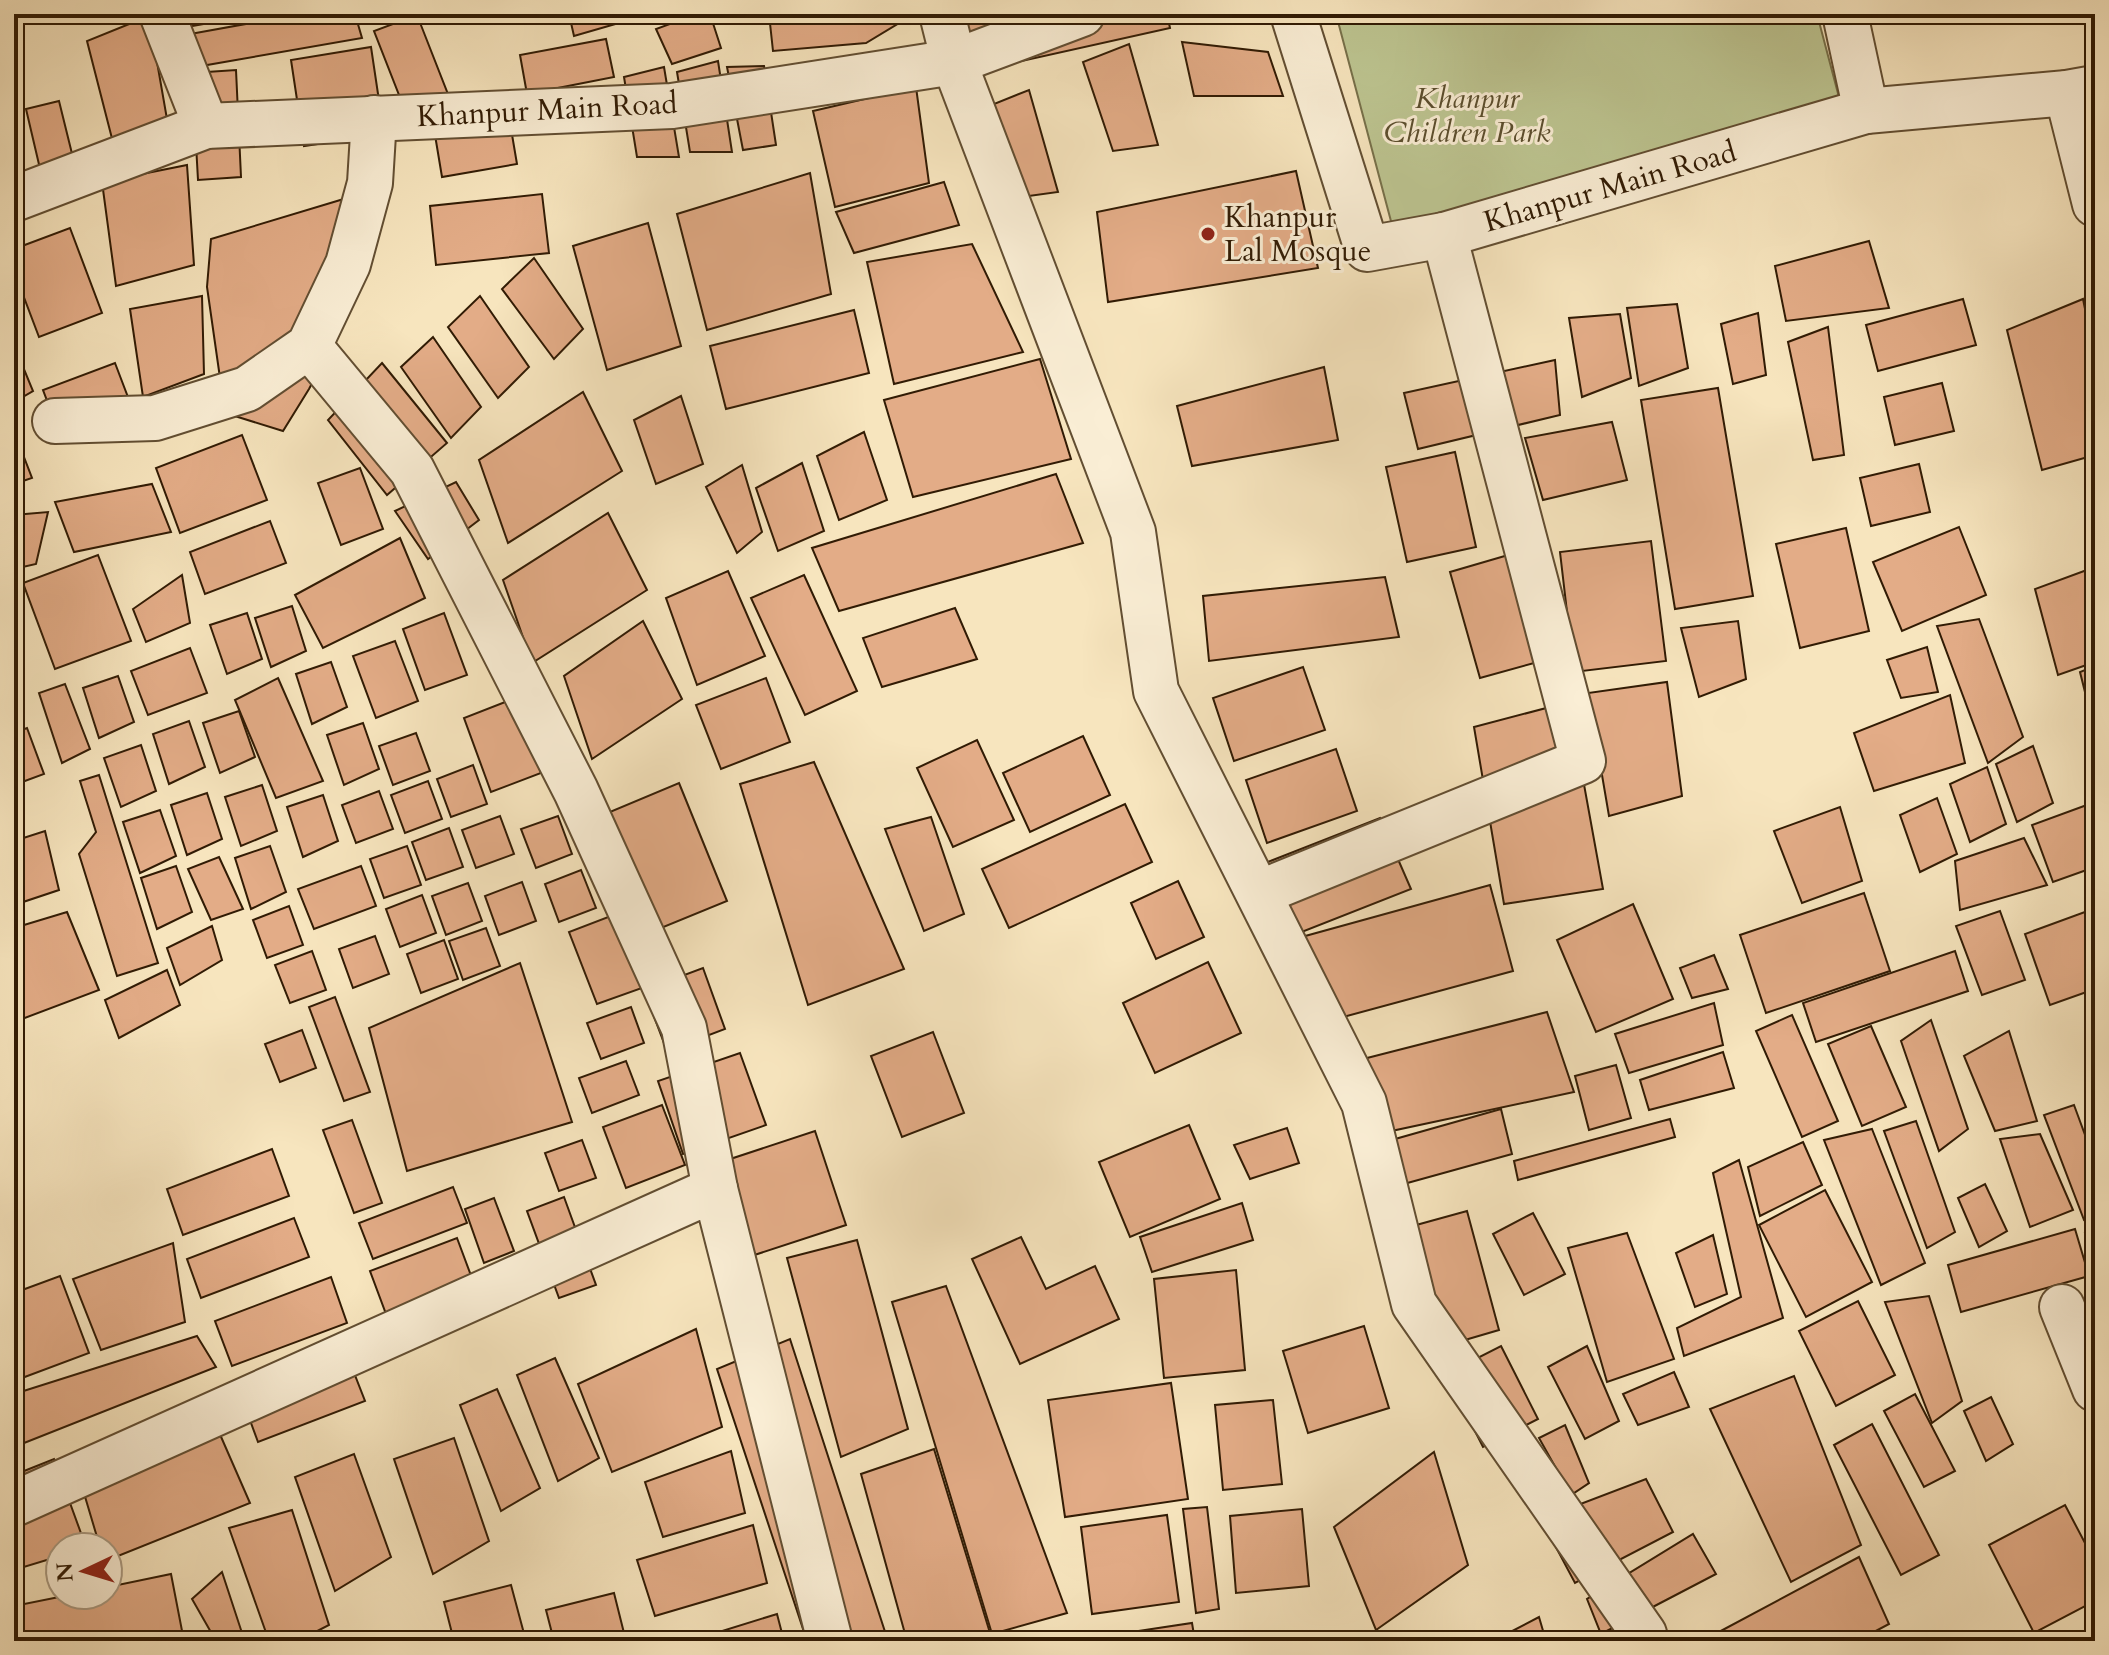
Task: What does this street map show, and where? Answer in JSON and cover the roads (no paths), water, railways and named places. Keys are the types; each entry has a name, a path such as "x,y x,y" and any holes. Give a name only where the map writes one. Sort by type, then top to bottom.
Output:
{"street":[{"path":"162,14 206,126"},
{"path":"942,14 954,62 1133,532 1156,691 1364,1103 1414,1304 1646,1641"},
{"name":"Khanpur Main Road","path":"14,199 206,126 672,106 954,62 1082,14"},
{"name":"Khanpur Main Road","path":"1293,14 1367,249 1444,235 1866,111 2081,91"},
{"path":"1845,14 1866,111"},
{"path":"2081,91 2095,204"},
{"path":"55,421 155,418 247,389 309,346 348,264 370,183 374,118"},
{"path":"1259,893 1583,761 1444,235"},
{"path":"309,346 412,470 576,791 684,1028 715,1189 830,1641"},
{"path":"14,1504 715,1189"},
{"path":"2062,1307 2095,1389"}],"place":[{"name":"Khanpur Lal Mosque","path":"1208,234"}],"park label":[{"name":"Khanpur Children Park","path":"1467,115"}]}
